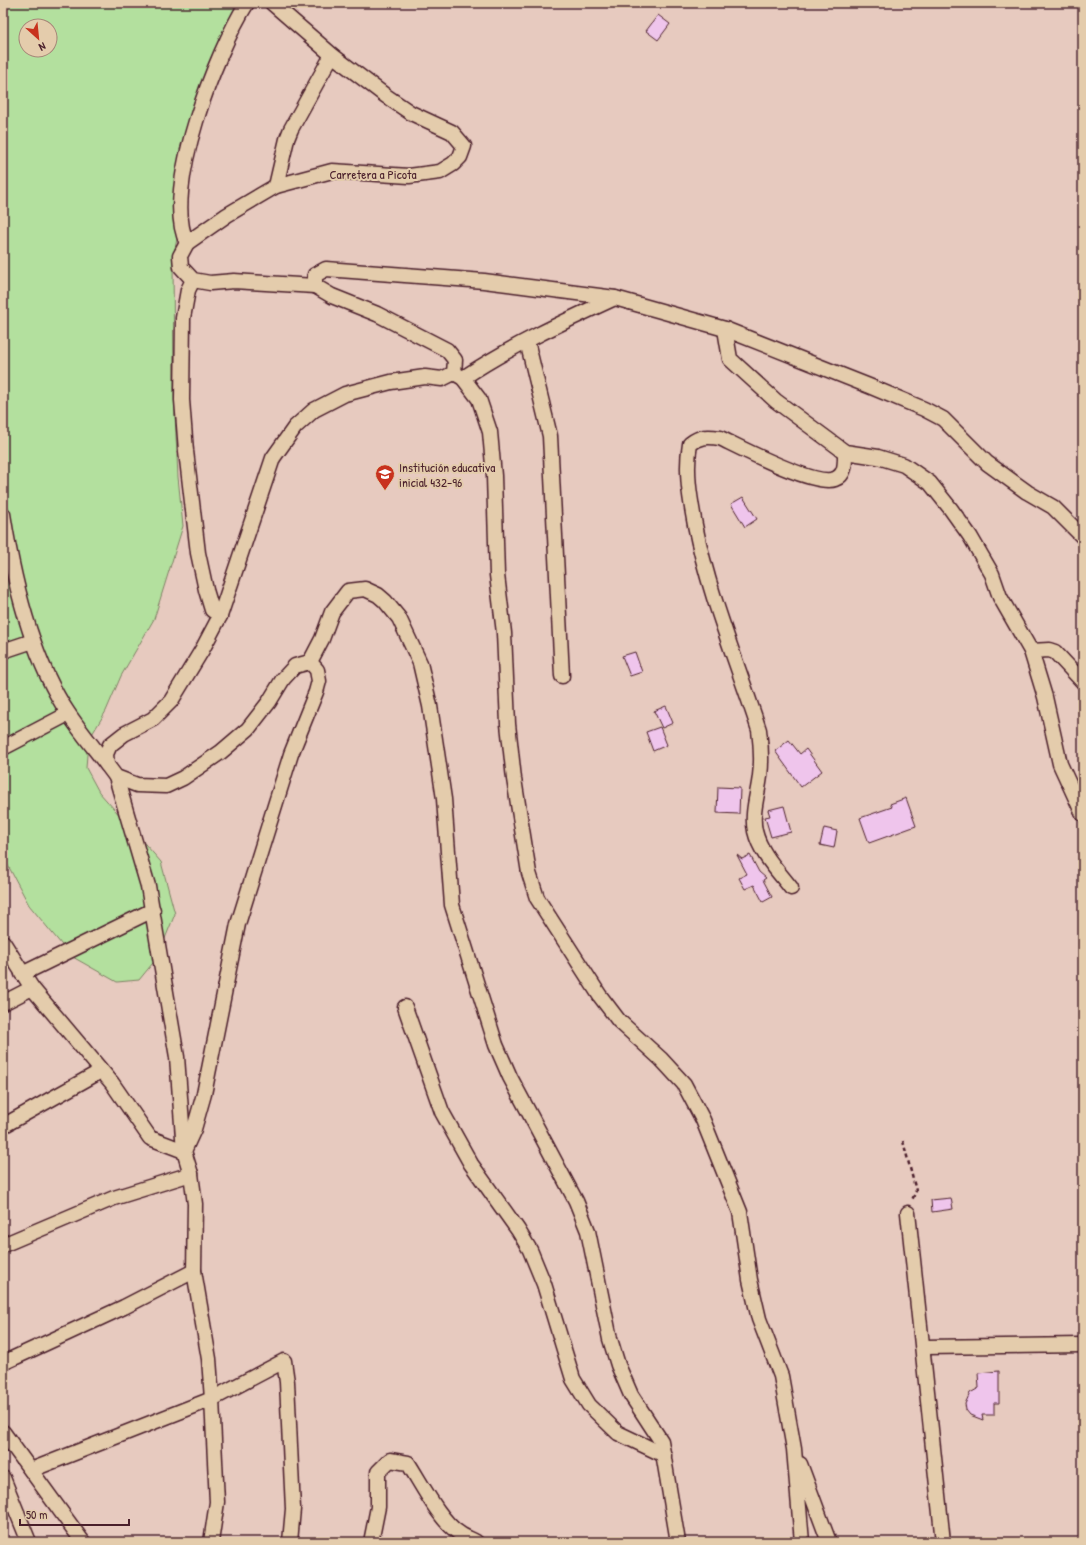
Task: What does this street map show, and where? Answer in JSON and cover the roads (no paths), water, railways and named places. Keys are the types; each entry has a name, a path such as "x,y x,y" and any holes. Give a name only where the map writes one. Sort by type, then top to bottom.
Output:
{"street":[{"path":"247,3 204,94 190,143 181,185 182,231 187,243 180,256 181,267 193,280 210,283 241,282 315,286 352,305 377,314 447,350 455,360 459,375 479,399 490,432 494,476 497,575 504,633 508,724 514,779 529,873 537,898 600,996 619,1021 661,1058 684,1084 703,1120 740,1212 753,1293 759,1319 781,1376 794,1449 802,1542"},
{"name":"Carretera a Picota","path":"187,243 226,215 276,186 332,171 409,176 440,172 453,164 460,157 464,146 452,132 411,113 332,55 272,3"},
{"path":"276,186 287,139 332,55"},
{"path":"315,286 315,275 326,269 484,280 615,298 725,329 876,389 924,409 943,419 987,463 1027,492 1053,508 1083,537"},
{"path":"193,280 188,290 183,318 182,400 186,450 198,553 212,610 220,616"},
{"path":"107,765 106,754 110,745 124,734 153,720 170,701 198,656 220,616 273,458 295,427 314,410 345,394 391,382 425,377 442,379 459,375 615,298"},
{"path":"725,329 730,359 776,401 845,452 878,457 904,465 930,483 970,536 992,574 1000,597 1031,651 1045,696 1060,764 1083,814"},
{"path":"527,341 550,436 562,676"},
{"path":"790,888 761,848 755,831 754,814 760,774 761,748 759,730 706,572 688,490 688,453 690,444 698,438 709,436 720,438 783,468 825,481 835,479 842,474 844,469 845,452"},
{"path":"3,514 13,569 34,641 43,666 68,714 116,777 146,878 177,1057 184,1151 191,1174 195,1204 194,1271 209,1359 217,1502 211,1542"},
{"path":"116,777 136,785 166,786 183,778 222,752 248,729 269,702 283,679 295,666 310,662 322,639 332,612 348,591 365,589 378,595 386,601 399,618 420,663 430,706 442,784 452,905 486,1017 510,1077 576,1201 588,1231 610,1339 618,1365 631,1395 661,1440 678,1542"},
{"path":"3,651 34,641"},
{"path":"1031,651 1049,650 1055,652 1083,682"},
{"path":"184,1151 194,1129 204,1094 238,924 291,754 319,681 317,670 310,662"},
{"path":"3,748 68,714"},
{"path":"22,974 152,910"},
{"path":"3,942 32,988 101,1071 112,1082 150,1138 184,1151"},
{"path":"3,1003 32,988"},
{"path":"405,1007 442,1112 471,1164 518,1230 530,1250 544,1284 573,1379 589,1405 618,1434 664,1455"},
{"path":"3,1126 101,1071"},
{"path":"3,1245 114,1198 191,1174"},
{"path":"908,1213 924,1347 943,1542"},
{"path":"3,1363 124,1307 194,1271"},
{"path":"924,1347 1083,1345"},
{"path":"31,1470 212,1399 284,1361 287,1382 293,1509 290,1542"},
{"path":"3,1432 83,1542"},
{"path":"794,1449 829,1542"},
{"path":"371,1542 378,1507 378,1472 390,1460 408,1463 426,1493 448,1523 458,1533 476,1542"},
{"path":"3,1478 29,1542"}],"place":[{"name":"Institución educativa inicial 432-96","path":"385,491"}]}
